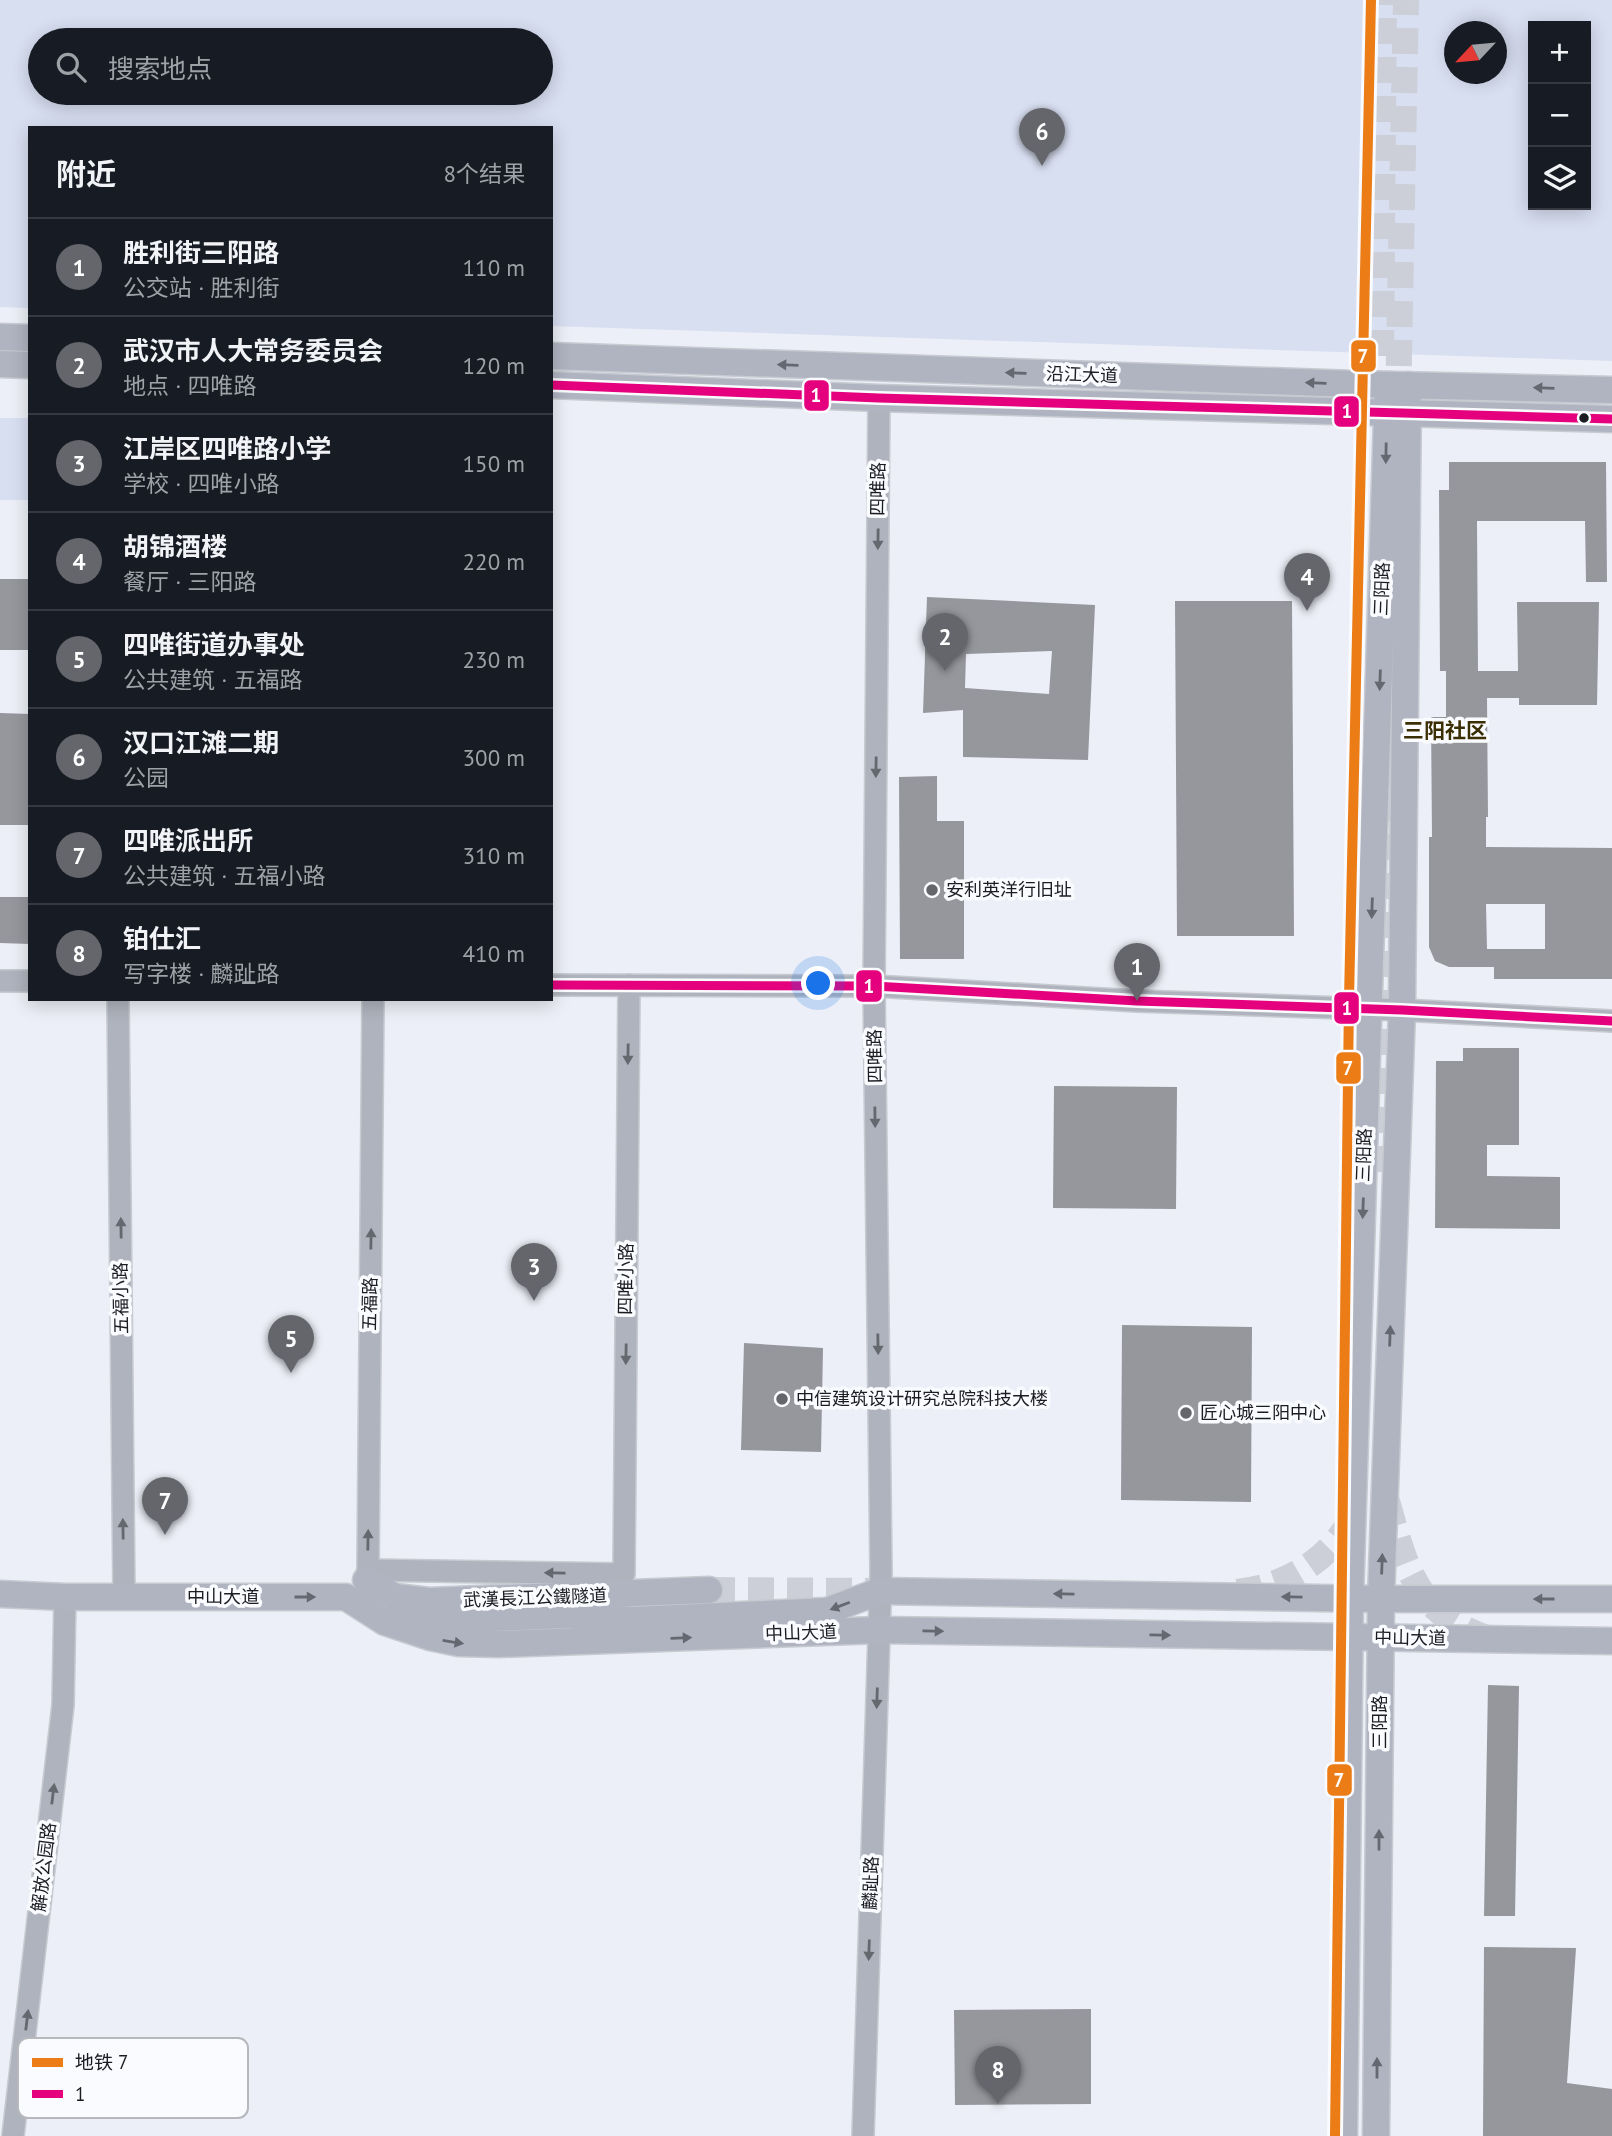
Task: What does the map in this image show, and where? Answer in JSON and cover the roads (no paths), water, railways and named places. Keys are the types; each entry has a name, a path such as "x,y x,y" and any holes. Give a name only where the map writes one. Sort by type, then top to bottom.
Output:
{"main road":[{"path":"0,337 28,338"},
{"name":"沿江大道","path":"553,356 1612,390"},
{"path":"0,364 28,365"},
{"name":"三阳路","path":"1344,2136 1350,1598 1369,1010 1398,385"},
{"name":"沿江大道","path":"553,386 1612,419"},
{"name":"三阳路","path":"1376,2136 1381,1599 1402,1010 1397,413"},
{"name":"中山大道","path":"360,1584 385,1622 430,1637 459,1643 513,1644 879,1630 1612,1641"},
{"name":"中山大道","path":"0,1594 124,1597 360,1584 390,1609 406,1615 444,1620 566,1615 632,1620 827,1611 880,1591 1381,1599 1612,1599"},
{"name":"武漢長江公鐵隧道","path":"360,1584 395,1597 429,1601 709,1590"}],"street":[{"name":"四唯路","path":"879,398 874,986 879,1630"},
{"path":"0,981 28,981"},
{"path":"553,985 874,986 1137,1001 1402,1010 1612,1021"},
{"name":"四唯小路","path":"624,1574 629,985"},
{"name":"五福小路","path":"118,1001 124,1597"},
{"name":"五福路","path":"360,1584 373,1001"},
{"name":"中山大道","path":"360,1584 624,1574"},
{"name":"解放公园路","path":"24,2038 63,1705 65,1597"},
{"name":"麟趾路","path":"863,2136 879,1630"},
{"name":"解放公园路","path":"13,2136 18,2093"}],"tunnel":[{"path":"1381,356 1384,0"},
{"path":"1398,405 1406,0"},
{"path":"1384,1172 1393,647"},
{"path":"1387,1501 1409,1568 1430,1603 1466,1630 1492,1640"},
{"path":"1237,1592 1274,1584 1308,1566 1337,1541 1357,1508"},
{"path":"709,1590 880,1591"}],"metro line":[{"name":"7","path":"1335,2136 1349,999 1371,0"}],"place":[{"name":"汉口江滩二期","path":"1042,166"},
{"name":"胡锦酒楼","path":"1307,611"},
{"name":"武汉市人大常务委员会","path":"945,671"},
{"name":"安利英洋行旧址","path":"932,890"},
{"name":"胜利街三阳路","path":"1137,1001"},
{"name":"江岸区四唯路小学","path":"534,1301"},
{"name":"四唯街道办事处","path":"291,1373"},
{"name":"中信建筑设计研究总院科技大楼","path":"782,1399"},
{"name":"匠心城三阳中心","path":"1186,1413"},
{"name":"四唯派出所","path":"165,1535"},
{"name":"铂仕汇","path":"998,2104"}],"district":[{"name":"三阳社区","path":"1445,731"}]}
